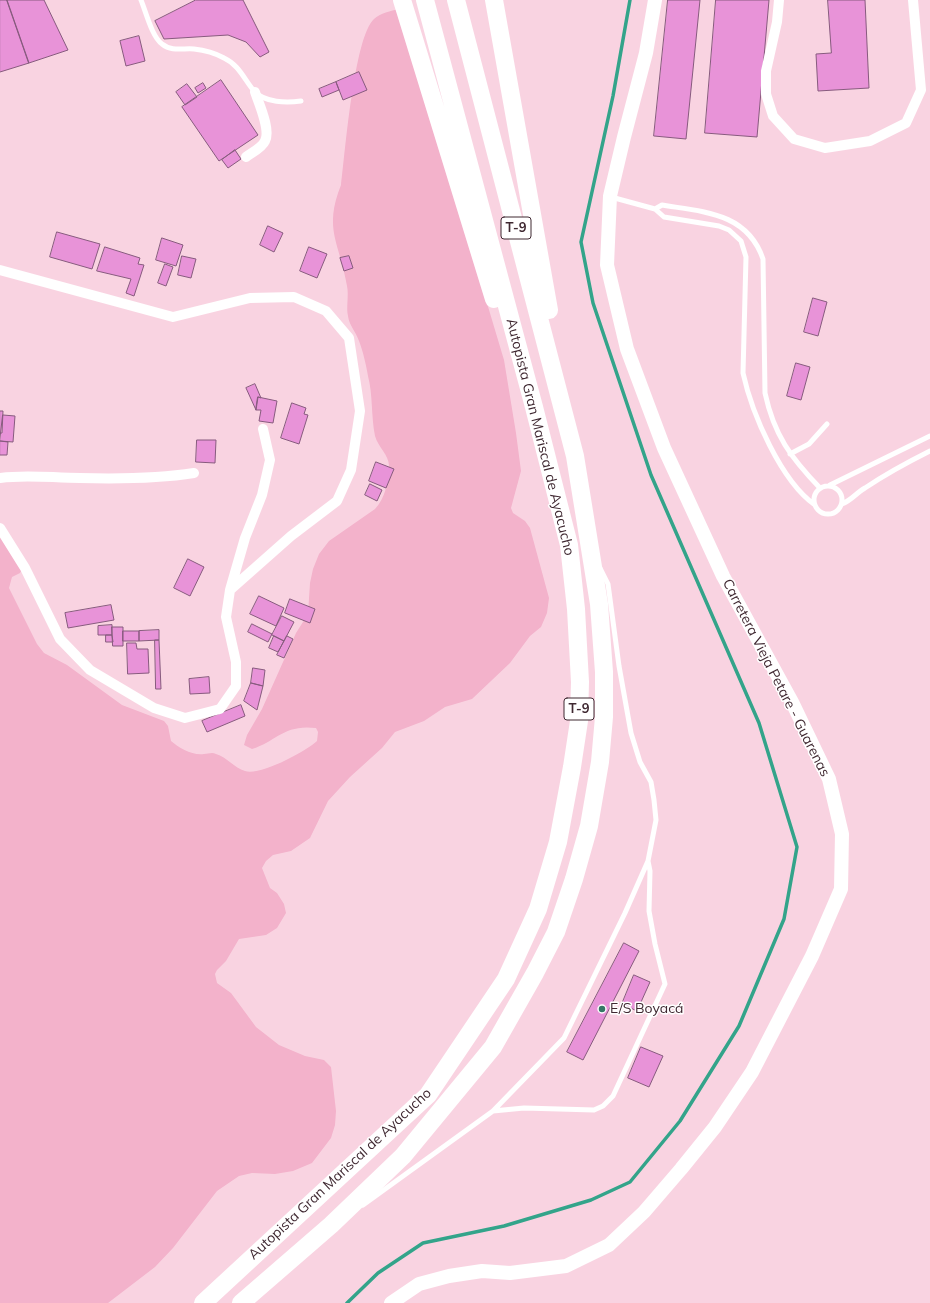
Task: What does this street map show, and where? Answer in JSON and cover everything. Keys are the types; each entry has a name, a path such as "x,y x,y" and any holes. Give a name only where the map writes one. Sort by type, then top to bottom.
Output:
{"highway":[{"path":"402,0 500,323 548,459"},
{"name":"Autopista Gran Mariscal de Ayacucho","path":"203,1303 428,1095 506,979 538,909 558,842 572,767 579,721 580,682 576,609 569,545 548,459 425,0"},
{"name":"Autopista Gran Mariscal de Ayacucho","path":"241,1303 330,1226 403,1156 493,1047 535,973 556,932 574,879 589,826 600,762 604,717 604,672 599,604 575,456 456,0"},
{"path":"494,0 547,301 577,431 575,456"}],"main road":[{"name":"Carretera Vieja Petare - Guarenas","path":"391,1303 419,1284 448,1276 482,1271 510,1273 566,1266 609,1245 644,1212 681,1169 715,1127 752,1072 812,956 842,889 842,834 829,780 792,702 723,576 664,448 627,348 607,264 610,196 646,53 655,0"}],"street":[{"path":"779,0 777,22 766,71 766,94 774,116 794,139 824,148 870,141 906,123 921,90 912,0"},
{"path":"246,157 265,143 267,136 265,123 255,92"},
{"path":"0,270 173,317 250,298 294,297 326,311 349,338 360,412 351,470 346,482 337,501 291,536 230,590"},
{"path":"0,528 25,568 60,639 90,670 154,708 185,718 220,709 236,686 236,662 226,617 230,590 245,538 262,495 270,460 263,429"},
{"path":"0,478 19,475 79,478 161,478 194,473"}],"lane":[{"path":"141,0 156,38 162,45 176,50 186,49 206,51 224,58 238,67 255,92 274,101 301,101"},
{"path":"610,196 655,209 664,217 719,226 729,230 741,241 746,257 743,373 745,383 760,424 776,457 798,489 818,510 827,514 836,512 842,504 851,500 863,489 895,469 930,451"},
{"path":"655,209 662,205 718,214 737,225 752,237 759,245 763,259 765,393 772,420 790,454 797,465 820,488"},
{"path":"790,454 809,444 827,424"},
{"path":"815,506 814,496 820,488 830,485 930,436"},
{"path":"830,485 835,487 842,494 842,504"},
{"path":"330,1226 383,1192 492,1111 564,1038 625,913 648,861 656,820 651,782 640,762 631,733 619,666 608,584 591,552"},
{"path":"492,1111 524,1108 594,1110 603,1106 613,1096 665,984 655,944 650,911 650,871 648,861"}],"shaded area":[{"path":"399,9 504,360 521,471 511,508 513,513 525,521 530,528 549,598 547,613 541,627 530,636 510,663 472,699 445,707 424,721 395,732 382,748 350,777 328,801 310,838 291,851 273,855 266,861 262,868 270,888 277,893 284,904 286,913 277,928 266,935 239,939 226,961 215,974 217,983 231,993 256,1027 279,1045 305,1056 324,1060 331,1067 336,1111 335,1125 331,1138 312,1163 293,1171 275,1174 252,1173 239,1176 217,1191 173,1248 155,1267 108,1303 0,1303 0,528 23,567 20,573 12,577 9,588 37,644 44,653 67,665 122,705 164,721 168,726 171,741 178,746 195,754 214,753 220,755 237,768 252,772 271,767 293,757 317,741 318,732 316,728 305,727 288,731 261,746 252,749 244,745 247,735 262,709 296,633 308,614 310,583 313,569 319,554 329,541 375,509 384,495 387,483 389,462 375,436 370,383 362,349 349,319 347,309 348,290 335,236 333,214 341,185 348,124 361,48 367,30 374,19 389,11"}],"building":[{"path":"0,0 7,0 29,63 0,72"},
{"path":"7,0 44,0 68,50 29,63"},
{"path":"196,0 243,0 269,52 260,57 246,42 228,35 164,39 155,21"},
{"path":"668,0 700,0 686,139 654,136"},
{"path":"716,0 769,0 757,137 705,133"},
{"path":"828,0 865,0 869,88 818,91 816,54 831,53"},
{"path":"139,36 145,61 126,66 120,41"},
{"path":"359,72 367,90 343,100 336,82"},
{"path":"221,80 258,135 219,161 182,107"},
{"path":"336,82 339,90 322,97 319,89"},
{"path":"203,83 206,88 198,93 195,88"},
{"path":"187,84 197,97 185,105 176,92"},
{"path":"235,150 241,159 228,168 222,160"},
{"path":"268,226 283,233 274,252 260,245"},
{"path":"57,232 100,244 92,269 50,257"},
{"path":"162,238 183,245 176,266 156,260"},
{"path":"105,247 140,258 138,264 144,265 134,296 126,293 131,279 97,271"},
{"path":"309,247 327,254 317,278 300,271"},
{"path":"182,256 196,259 191,278 178,275"},
{"path":"349,256 353,268 344,271 340,258"},
{"path":"165,264 173,267 166,286 158,283"},
{"path":"813,298 827,302 818,336 804,332"},
{"path":"796,363 810,367 801,400 787,396"},
{"path":"255,384 261,398 258,397 256,410 246,388"},
{"path":"258,397 277,401 273,423 259,421 261,410 256,410"},
{"path":"292,403 306,408 304,414 308,415 299,444 281,438"},
{"path":"0,411 3,411 2,433 0,433"},
{"path":"3,415 15,416 13,442 0,441"},
{"path":"197,440 216,440 215,463 196,462"},
{"path":"0,441 8,442 7,455 0,455"},
{"path":"376,462 394,469 386,488 369,481"},
{"path":"370,484 382,490 377,501 365,495"},
{"path":"188,559 204,567 190,596 174,588"},
{"path":"259,596 284,608 276,626 250,614"},
{"path":"290,599 315,609 310,623 285,613"},
{"path":"111,605 114,620 68,628 65,613"},
{"path":"282,616 294,622 284,641 272,635"},
{"path":"252,624 272,634 268,642 248,632"},
{"path":"112,625 112,635 98,635 98,626"},
{"path":"112,627 123,627 123,646 113,646"},
{"path":"159,630 159,640 139,641 139,631"},
{"path":"123,631 139,631 139,641 123,641"},
{"path":"106,635 112,635 113,642 106,642"},
{"path":"274,636 284,641 278,652 269,648"},
{"path":"287,636 293,639 284,658 277,655"},
{"path":"155,640 159,640 161,689 156,689"},
{"path":"127,643 136,643 137,649 148,649 149,673 128,674"},
{"path":"253,668 265,670 263,686 251,683"},
{"path":"209,677 210,693 190,694 189,679"},
{"path":"251,683 263,686 257,710 244,701"},
{"path":"241,705 245,716 207,732 202,721"},
{"path":"624,943 639,951 583,1060 567,1052"},
{"path":"634,975 650,982 637,1011 622,1004"},
{"path":"641,1047 663,1056 649,1087 628,1078"}],"waterway":[{"path":"347,1303 378,1273 423,1243 504,1226 591,1200 630,1182 680,1121 739,1026 784,919 797,847 759,723 651,475 593,303 581,242 613,96 630,0"}],"place":[{"name":"E/S Boyacá","path":"602,1009"}]}
